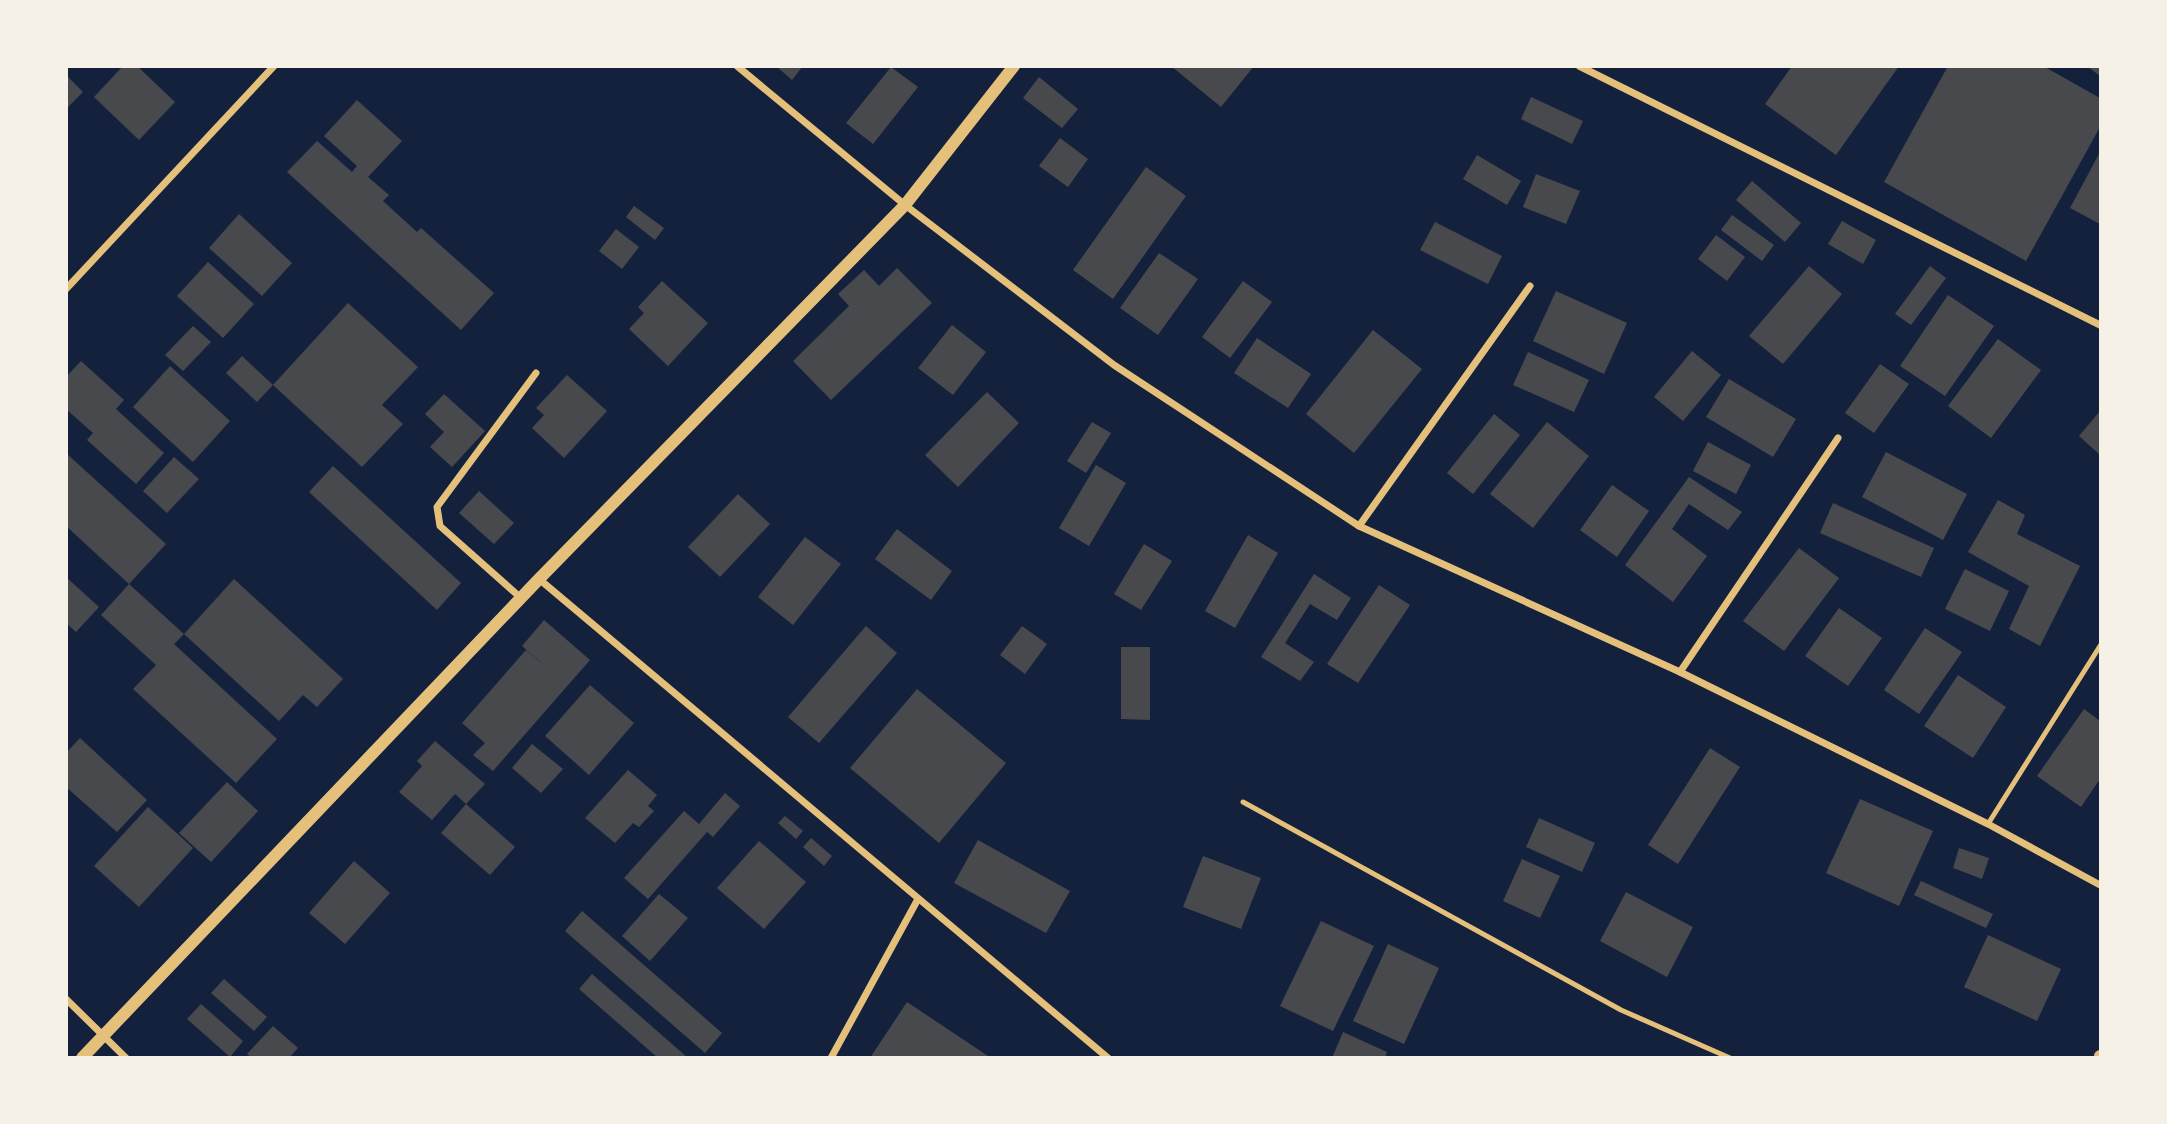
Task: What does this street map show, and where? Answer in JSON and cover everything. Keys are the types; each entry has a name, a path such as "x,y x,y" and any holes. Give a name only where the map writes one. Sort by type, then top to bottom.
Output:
{"street":[{"path":"66,289 274,66"},
{"path":"737,66 905,205 1114,365 1359,526 1680,672 1987,824 2101,885"},
{"path":"82,1058 521,598 905,205 1014,66"},
{"path":"1579,66 2101,326"},
{"path":"1359,526 1530,286"},
{"path":"521,598 440,526 437,507 536,373"},
{"path":"1680,672 1838,438"},
{"path":"540,579 1108,1058"},
{"path":"831,1058 918,899"},
{"path":"66,999 126,1058"}],"lane":[{"path":"1987,824 2101,646"},
{"path":"1243,802 1621,1010 1730,1058"}],"building":[{"path":"123,66 137,66 175,102 139,140 94,97"},
{"path":"776,66 803,66 792,80"},
{"path":"1171,66 1254,66 1221,107"},
{"path":"1792,66 1899,66 1836,155 1765,104"},
{"path":"1948,66 2043,66 2100,98 2100,127 2026,261 1884,182"},
{"path":"2087,66 2100,66 2100,76"},
{"path":"891,67 918,87 873,144 846,123"},
{"path":"66,75 83,92 66,109"},
{"path":"1039,77 1078,109 1062,128 1023,98"},
{"path":"1531,97 1583,121 1572,144 1521,119"},
{"path":"357,100 402,141 368,177 389,195 383,201 417,232 421,228 494,293 461,330 287,172 317,141 352,172 357,166 324,136"},
{"path":"1060,138 1088,159 1068,187 1039,166"},
{"path":"2100,152 2100,224 2070,208"},
{"path":"1477,155 1521,181 1507,205 1463,179"},
{"path":"1146,167 1186,196 1113,299 1073,270"},
{"path":"1536,174 1580,191 1566,224 1523,207"},
{"path":"1752,181 1801,223 1785,242 1736,200"},
{"path":"634,206 664,228 655,240 626,217"},
{"path":"239,214 292,263 262,296 209,248"},
{"path":"1732,215 1774,245 1762,261 1721,230"},
{"path":"1842,221 1876,240 1863,264 1828,244"},
{"path":"1435,222 1502,256 1488,284 1420,250"},
{"path":"616,229 639,247 622,269 599,251"},
{"path":"1716,235 1745,257 1727,281 1698,259"},
{"path":"1159,253 1198,279 1158,335 1120,308"},
{"path":"208,262 254,304 223,338 177,296"},
{"path":"1809,266 1842,294 1783,364 1749,336"},
{"path":"1930,266 1946,278 1911,325 1895,314"},
{"path":"897,268 932,303 831,400 793,361 849,306 838,294 864,270 879,286"},
{"path":"662,281 708,323 668,366 629,329 644,313 638,307"},
{"path":"1243,281 1272,302 1230,358 1202,337"},
{"path":"1556,291 1627,323 1604,374 1533,341"},
{"path":"1948,295 1994,326 1945,396 1900,366"},
{"path":"348,303 418,367 382,405 403,424 362,467 273,385"},
{"path":"952,325 986,352 953,395 918,368"},
{"path":"193,326 211,342 183,371 165,355"},
{"path":"1373,330 1422,369 1354,453 1306,414"},
{"path":"1257,338 1311,374 1288,408 1234,373"},
{"path":"1998,339 2041,370 1991,438 1948,406"},
{"path":"1692,351 1721,375 1683,421 1654,397"},
{"path":"1528,352 1589,380 1574,412 1513,385"},
{"path":"242,356 273,385 257,402 226,373"},
{"path":"81,361 124,400 116,409 164,453 136,484 87,440 93,433 66,409 66,377"},
{"path":"1880,364 1909,384 1874,433 1845,413"},
{"path":"170,366 230,421 193,462 133,407"},
{"path":"567,375 607,411 564,458 532,428 544,415 536,408"},
{"path":"1729,379 1796,419 1773,457 1706,417"},
{"path":"987,392 1019,423 958,487 925,455"},
{"path":"444,394 485,431 452,467 430,447 444,432 425,414"},
{"path":"2100,411 2100,455 2079,436"},
{"path":"1494,414 1520,435 1473,494 1447,473"},
{"path":"1092,422 1111,433 1086,473 1067,461"},
{"path":"1547,422 1589,456 1533,528 1490,494"},
{"path":"1708,442 1751,465 1736,494 1693,471"},
{"path":"1886,452 1967,494 1943,540 1862,497"},
{"path":"66,453 166,544 129,584 66,526"},
{"path":"174,457 199,479 167,513 143,491"},
{"path":"1096,465 1126,483 1089,546 1059,528"},
{"path":"333,466 461,583 437,610 309,492"},
{"path":"1689,477 1742,512 1728,530 1689,504 1672,529 1707,556 1673,602 1625,565"},
{"path":"1612,485 1649,511 1617,557 1580,530"},
{"path":"479,491 514,523 494,544 459,513"},
{"path":"738,494 770,524 720,577 688,547"},
{"path":"1998,500 2025,515 2017,534 2080,566 2040,646 2009,629 2029,586 1968,552"},
{"path":"1833,503 1934,548 1921,577 1820,533"},
{"path":"897,529 952,571 931,600 875,559"},
{"path":"1248,535 1278,553 1235,628 1205,611"},
{"path":"805,537 841,564 793,625 758,597"},
{"path":"1144,544 1172,561 1141,610 1114,594"},
{"path":"1799,548 1839,578 1784,651 1743,621"},
{"path":"1965,569 2009,591 1990,631 1945,609"},
{"path":"1314,574 1351,598 1337,620 1310,604 1285,643 1314,662 1300,681 1261,657"},
{"path":"66,577 99,607 76,632 66,623"},
{"path":"234,579 343,679 317,707 303,695 279,721 184,634"},
{"path":"129,584 184,634 174,644 277,739 236,783 133,689 156,665 101,615"},
{"path":"1379,585 1410,605 1358,683 1327,664"},
{"path":"1839,608 1882,638 1848,686 1805,656"},
{"path":"544,620 590,660 493,771 473,755 485,743 462,723 526,650 551,671 522,646"},
{"path":"866,626 897,653 819,743 788,717"},
{"path":"1022,626 1047,644 1025,674 1000,655"},
{"path":"1925,628 1962,652 1919,714 1884,690"},
{"path":"1121,647 1150,647 1150,720 1121,719"},
{"path":"1958,675 2006,707 1973,758 1924,726"},
{"path":"590,685 634,723 589,775 545,736"},
{"path":"917,689 1006,763 939,843 850,768"},
{"path":"2084,709 2100,721 2100,779 2081,807 2037,776"},
{"path":"80,738 147,800 117,832 66,787 66,753"},
{"path":"435,741 485,784 466,804 455,794 432,820 399,792 422,766 417,761"},
{"path":"532,744 563,769 541,793 512,768"},
{"path":"1710,748 1740,767 1678,864 1648,845"},
{"path":"628,770 657,795 648,806 654,811 639,827 633,823 615,843 585,818"},
{"path":"227,782 258,811 211,862 179,833"},
{"path":"725,793 740,806 713,837 707,832 648,899 624,878 684,811 699,824"},
{"path":"1860,799 1933,831 1899,906 1826,873"},
{"path":"466,804 515,847 490,875 441,833"},
{"path":"148,807 193,848 139,907 94,866"},
{"path":"785,816 803,831 796,839 778,823"},
{"path":"1539,818 1595,843 1582,872 1526,847"},
{"path":"811,838 832,856 824,866 803,847"},
{"path":"978,840 1070,891 1046,933 954,883"},
{"path":"759,841 806,882 764,929 717,888"},
{"path":"1959,848 1989,858 1982,879 1953,868"},
{"path":"1203,856 1261,878 1241,929 1183,907"},
{"path":"1522,859 1560,876 1540,918 1503,901"},
{"path":"354,861 390,893 345,944 309,913"},
{"path":"1921,881 1993,914 1986,928 1914,895"},
{"path":"1626,892 1693,927 1667,977 1600,941"},
{"path":"659,894 688,918 650,961 622,936"},
{"path":"582,911 722,1033 705,1053 565,931"},
{"path":"1321,921 1374,946 1333,1031 1280,1006"},
{"path":"1988,935 2061,969 2037,1021 1964,987"},
{"path":"1388,944 1439,968 1404,1044 1353,1021"},
{"path":"592,974 688,1058 658,1058 579,989"},
{"path":"224,979 267,1017 254,1031 211,993"},
{"path":"907,1002 991,1058 870,1058"},
{"path":"201,1004 243,1041 230,1057 187,1019"},
{"path":"273,1026 298,1048 289,1058 252,1058 247,1054"},
{"path":"1343,1032 1387,1052 1385,1058 1332,1058"}]}
